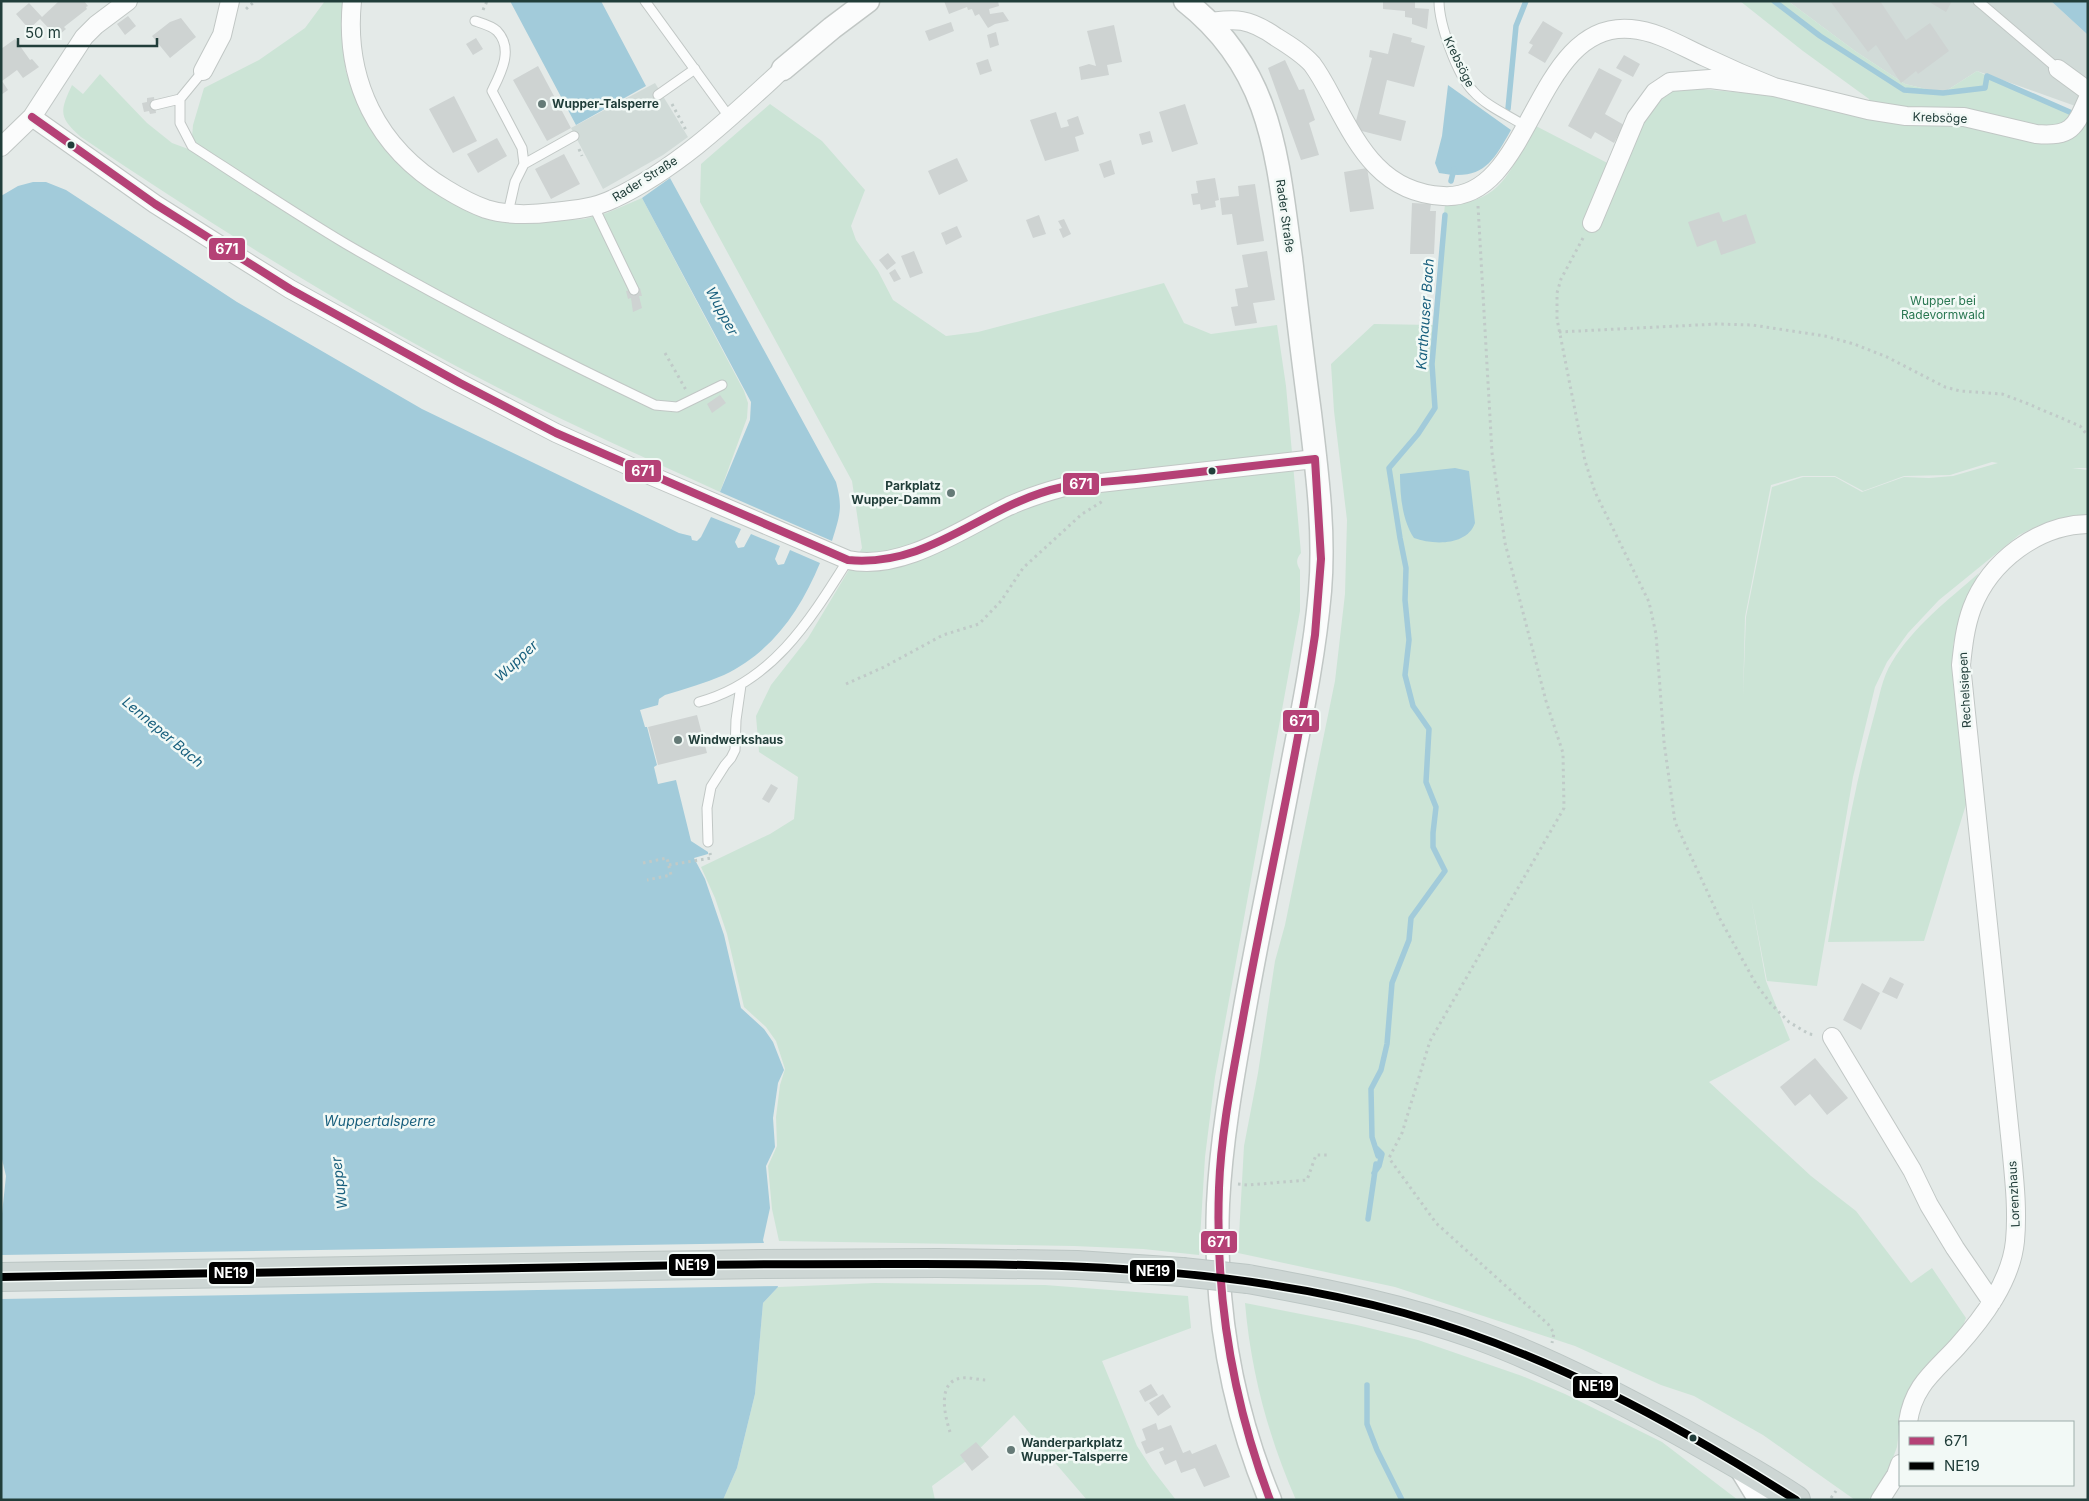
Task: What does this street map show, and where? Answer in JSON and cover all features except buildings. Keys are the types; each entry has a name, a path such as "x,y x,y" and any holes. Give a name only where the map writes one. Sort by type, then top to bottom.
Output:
{"main road":[{"path":"1,1278 1004,1263 1078,1264 1248,1279 1310,1290 1403,1312 1478,1335 1545,1361 1596,1386 1738,1464 1796,1500"}],"street":[{"path":"1,147 32,117 84,37 96,25 128,1"},
{"path":"203,71 222,35 230,1"},
{"name":"Rader Straße","path":"352,1 350,36 356,70 369,109 382,131 398,152 430,180 463,199 487,209 531,215 576,210 611,200 670,166 730,118 783,69 832,28 868,1"},
{"name":"Rader Straße","path":"1185,1 1208,22 1228,45 1252,81 1264,107 1272,139 1283,204 1316,459 1320,511 1321,565 1311,669 1234,1070 1218,1208 1226,1344 1241,1416 1254,1461 1270,1500"},
{"name":"Krebsöge","path":"1208,22 1232,20 1248,22 1273,34 1297,50 1318,73 1362,152 1394,182 1418,192 1444,196 1458,196 1477,188 1493,176 1501,167 1562,64 1572,52 1592,37 1618,29 1641,30 1655,34 1774,87"},
{"path":"2058,69 2088,91"},
{"name":"Krebsöge","path":"1592,223 1636,118 1654,92 1670,82 1710,79 1774,87 1878,112 1906,116 1964,117 2048,136 2071,129 2082,110"},
{"path":"32,117 155,204 298,294 452,379 556,433 705,500 848,560 871,563 932,546 953,537 1009,506 1039,494 1064,487 1316,459"},
{"name":"Rechelsiepen","path":"1975,804 1961,665 1963,645 1972,607 1980,590 1992,575 2013,553 2028,542 2048,531 2065,526 2088,524"},
{"name":"Lorenzhaus","path":"1908,1421 1913,1401 1920,1387 1966,1338 1992,1302 2006,1276 2015,1243 2016,1202 1975,804"},
{"path":"1832,1037 1912,1170 1929,1205 1955,1248 1992,1302"},
{"path":"1738,1464 1760,1500"},
{"path":"1880,1500 1899,1467"}],"lane":[{"path":"645,1 730,118"},
{"name":"Krebsöge","path":"1439,1 1443,30 1468,87 1477,96 1525,126"},
{"path":"1978,1 2058,69"},
{"path":"475,21 496,29 502,38 506,56 502,72 492,91 522,148 524,164 516,182 508,213"},
{"path":"658,95 695,68"},
{"path":"155,105 180,99 203,71"},
{"path":"180,99 180,124 192,146 346,243 448,301 656,405 678,407 722,385"},
{"path":"524,164 574,136"},
{"path":"592,205 634,290"},
{"path":"698,702 718,696 741,685 770,664 810,619 848,560"},
{"path":"708,842 708,808 711,787 735,750 736,720 741,685"}],"path":[{"path":"672,104 688,134"},
{"path":"579,148 582,156"},
{"path":"1477,188 1494,462 1505,543 1546,701 1563,753 1564,808 1430,1041 1402,1133 1388,1158 1436,1223 1548,1324 1554,1333 1552,1343"},
{"path":"1592,223 1561,279 1558,293 1557,319 1585,461 1595,492 1650,602 1656,634 1664,742 1675,822 1720,919 1756,984 1771,1004 1789,1022 1809,1034 1832,1037"},
{"path":"1559,332 1717,324 1752,325 1825,336 1854,344 1887,358 1945,387 1960,391 2002,394 2026,403 2080,426 2088,436"},
{"path":"665,353 686,390"},
{"path":"846,684 884,667 943,635 979,624 1001,601 1023,568 1082,514 1101,503"},
{"path":"643,862 667,858 669,865 670,875 647,880"},
{"path":"669,865 711,858"},
{"path":"1220,1181 1248,1186 1307,1180 1316,1155 1330,1155"},
{"path":"950,1432 944,1412 945,1393 952,1382 962,1378 986,1380"},
{"path":"1831,1498 1836,1491"}],"shaded area":[{"path":"1788,1 2051,1 2088,35 2088,95 2078,107 1977,71 1943,93 1905,84 1855,51"},
{"path":"655,83 688,137 663,155 603,189 571,128"}],"green space":[{"path":"325,1 342,1 342,43 346,72 360,109 381,144 394,159 428,187 530,223 584,219 607,213 642,198 744,391 748,403 747,418 720,492 543,410 381,325 280,265 180,202 81,137 65,119 63,113 65,101 72,85 83,94 100,74 147,123 172,143 191,150 193,125 204,88 259,60 305,28"},
{"name":"Wupper bei Radevormwald","path":"1740,1 1788,1 1855,51 1905,84 1943,93 1977,71 2046,103 2086,117 2088,115 2088,468 2072,468 2088,470 2088,520 2037,526 2019,535 1939,600 1908,633 1887,662 1875,687 1853,777 1817,986 1767,981 1751,898 1766,981 1790,1040 1709,1082 1811,1176 1856,1211 1911,1283 1932,1268 1966,1318 1958,1339 1902,1407 1897,1447 1885,1479 1868,1500 1855,1500 1763,1435 1694,1396 1661,1385 1575,1346 1395,1287 1238,1253 1244,1146 1258,1073 1275,961 1285,925 1335,681 1345,594 1347,520 1334,411 1331,364 1374,324 1433,325 1445,204 1480,198 1492,191 1511,170 1534,125 1617,168 1649,105 1670,86 1766,95 1873,114 1869,99 1803,51","holes":["1992,462 1998,463 1953,476 1929,478 1904,477 1862,492 1835,477 1803,477 1772,487 1746,617 1743,696 1745,617 1771,485 1802,476 1835,476 1863,491 1904,476 1950,475"]},
{"path":"770,104 822,141 865,190 851,226 856,240 878,271 893,300 946,336 978,332 1164,283 1184,323 1211,334 1277,325 1286,386 1301,553 1297,561 1300,570 1300,611 1215,1077 1205,1157 1199,1255 1143,1249 1074,1246 779,1241 772,1209 768,1166 777,1146 776,1117 780,1085 785,1069 776,1041 766,1027 744,1007 727,934 715,898 701,867 770,834 794,819 798,777 759,752 756,716 771,685 808,638 862,548 852,481 700,202 701,164"},
{"path":"1979,573 1963,606 1953,645 1968,798 1924,941 1828,942 1854,800 1886,674 1900,649 1910,637 1943,604"},
{"path":"875,1283 1045,1285 1188,1296 1191,1328 1102,1361 1137,1446 1176,1500 1087,1500 1014,1415 969,1459 932,1486 935,1500 723,1500 737,1468 755,1394 763,1303 778,1287"},
{"path":"1245,1303 1357,1325 1418,1340 1522,1376 1565,1394 1662,1442 1738,1500 1296,1500 1277,1452 1262,1403 1256,1379"}],"water":[{"path":"510,1 601,1 646,86 576,125"},
{"path":"2051,1 2088,1 2088,35"},
{"path":"1448,85 1511,130 1491,161 1476,172 1454,175 1439,173 1435,163 1442,136"},
{"name":"Wupper","path":"670,178 836,482 840,512 832,541 720,492 750,420 751,402 642,198"},
{"name":"Wuppertalsperre","path":"33,182 46,182 66,190 237,302 422,409 679,533 691,536 692,540 697,541 701,537 711,517 741,529 735,542 738,548 744,547 751,534 780,546 775,559 778,565 784,564 790,550 820,563 803,598 793,613 770,642 756,655 724,675 665,695 659,699 658,705 640,710 645,727 647,727 657,765 654,767 658,784 676,780 691,841 708,852 708,854 694,858 705,879 724,935 741,1008 764,1029 773,1042 784,1070 778,1083 773,1118 775,1147 766,1166 770,1208 763,1240 778,1287 763,1303 755,1394 737,1468 723,1500 1,1500 1,1223 6,1176 1,1155 1,196 18,186"},
{"path":"1455,468 1469,471 1475,523 1471,531 1457,540 1449,542 1430,542 1414,538 1404,515 1400,474"}],"pier":[{"path":"766,1243 781,1286 1,1299 1,1255"}],"waterway":[{"name":"Karthauser Bach","path":"1508,109 1516,26 1526,1"},
{"name":"Karthauser Bach","path":"1774,1 1820,36 1904,90 1943,93 1985,88 1987,76 2088,120"},
{"name":"Karthauser Bach","path":"1451,181 1454,169"},
{"name":"Karthauser Bach","path":"1378,1156 1372,1137 1371,1089 1381,1070 1387,1044 1392,983 1409,940 1411,918 1445,871 1433,847 1436,807 1426,782 1429,729 1413,706 1405,675 1409,640 1405,600 1406,568 1389,468 1418,434 1435,408 1432,364 1445,215"},
{"name":"Karthauser Bach","path":"1374,1173 1379,1166 1382,1154 1376,1148"},
{"name":"Karthauser Bach","path":"1368,1219 1376,1164"},
{"name":"Karthauser Bach","path":"1367,1385 1367,1424 1377,1450 1402,1500"}],"transit line":[{"name":"671","path":"32,117 155,204 290,289 460,383 556,433 848,560 878,560 906,554 932,545 1008,506 1035,495 1063,487 1315,459"},
{"name":"671","path":"1270,1500 1245,1424 1229,1347 1223,1308 1220,1268 1219,1188 1222,1145 1232,1081 1299,731 1315,635 1321,559 1315,459"},
{"name":"NE19","path":"1,1277 720,1265 955,1264 1084,1267 1213,1277 1341,1298 1404,1313 1456,1329 1507,1348 1558,1369 1655,1417 1703,1443 1796,1500"}],"place":[{"name":"Wupper-Talsperre","path":"542,104"},
{"name":"Parkplatz Wupper-Damm","path":"951,493"},
{"name":"Windwerkshaus","path":"678,740"},
{"name":"Wanderparkplatz Wupper-Talsperre","path":"1011,1450"}],"water label":[{"name":"Lenneper Bach","path":"163,732"}]}
